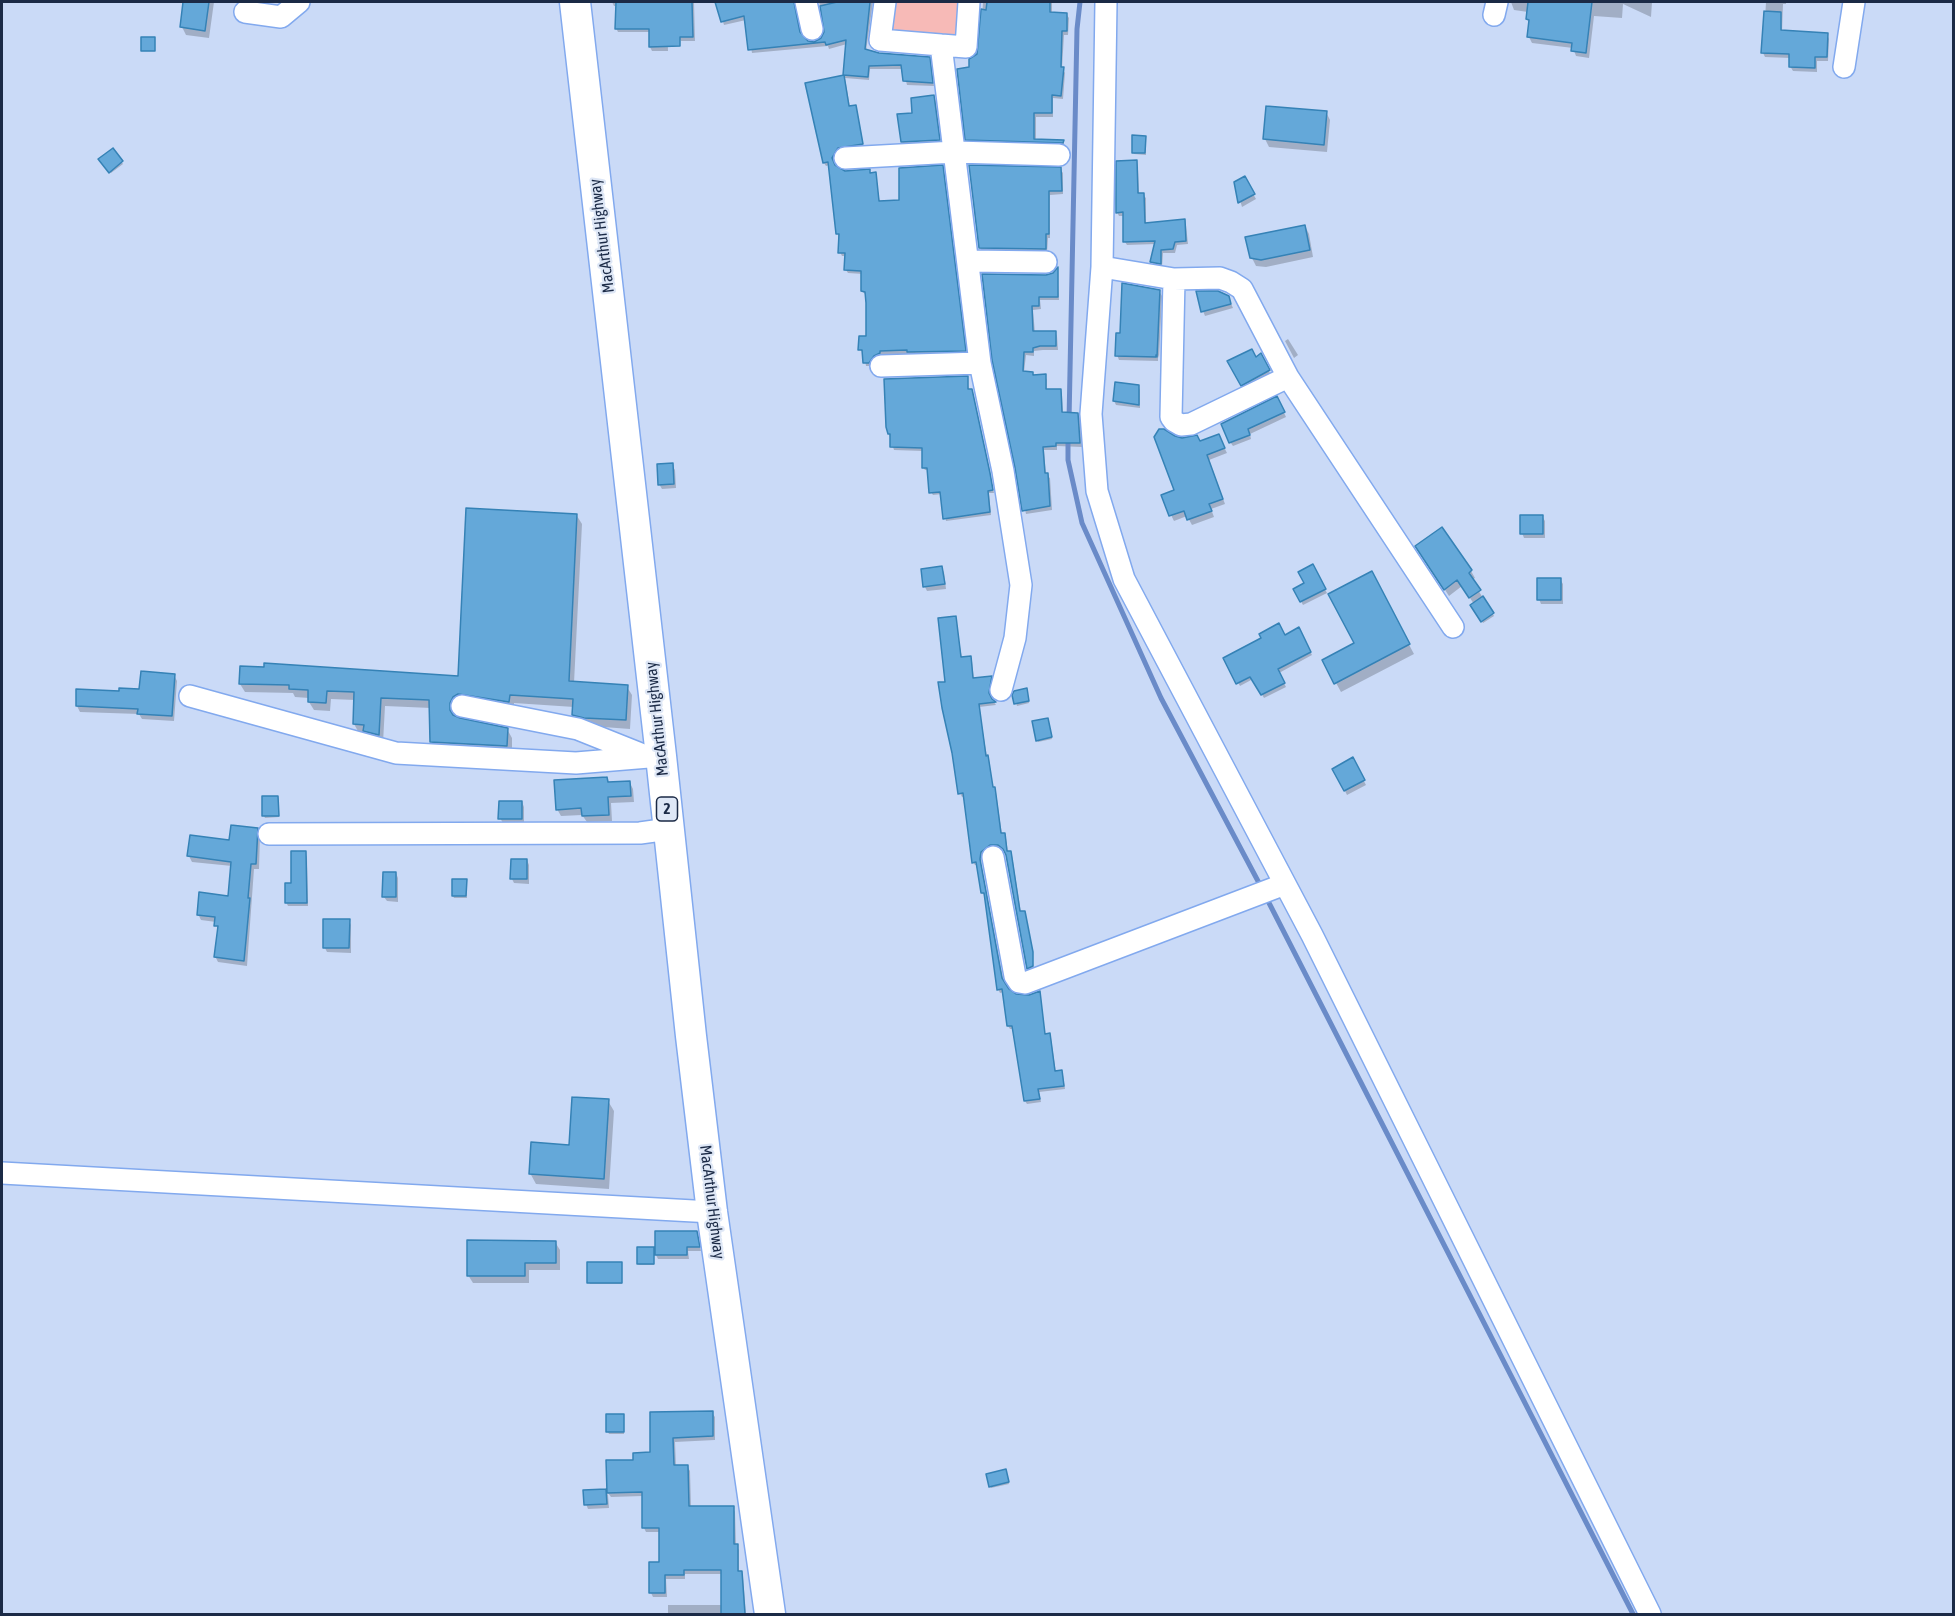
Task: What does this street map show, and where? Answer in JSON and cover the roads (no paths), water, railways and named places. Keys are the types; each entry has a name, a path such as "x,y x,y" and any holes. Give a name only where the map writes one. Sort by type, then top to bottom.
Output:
{"highway":[{"name":"MacArthur Highway","path":"575,2 655,757 669,829 712,1212 770,1614"}],"street":[{"path":"245,12 281,16 299,2"},
{"path":"806,2 812,29"},
{"path":"885,2 880,40 966,47 969,2"},
{"path":"1106,2 1102,267 1091,414 1096,491 1124,579 1285,884 1488,1285 1650,1614"},
{"path":"1844,67 1854,2"},
{"path":"940,45 980,363 1003,471 1021,585 1015,638 1001,690"},
{"path":"845,158 955,152 1059,155"},
{"path":"968,261 1046,262"},
{"path":"1102,267 1174,279 1220,278 1242,290 1288,377 1453,627"},
{"path":"1174,279 1172,417 1174,421 1181,425 1191,424 1288,377"},
{"path":"880,366 980,363"},
{"path":"190,696 396,753 576,763 655,757"},
{"path":"462,706 578,729 655,757"},
{"path":"268,834 640,833 669,829"},
{"path":"993,856 1016,976 1019,982 1025,983 1285,884"},
{"path":"2,1173 712,1212"}],"waterway":[{"path":"1069,420 1077,29 1080,2"},
{"path":"1068,438 1068,460 1082,523 1161,698 1259,883"},
{"path":"1267,899 1633,1614"}]}
